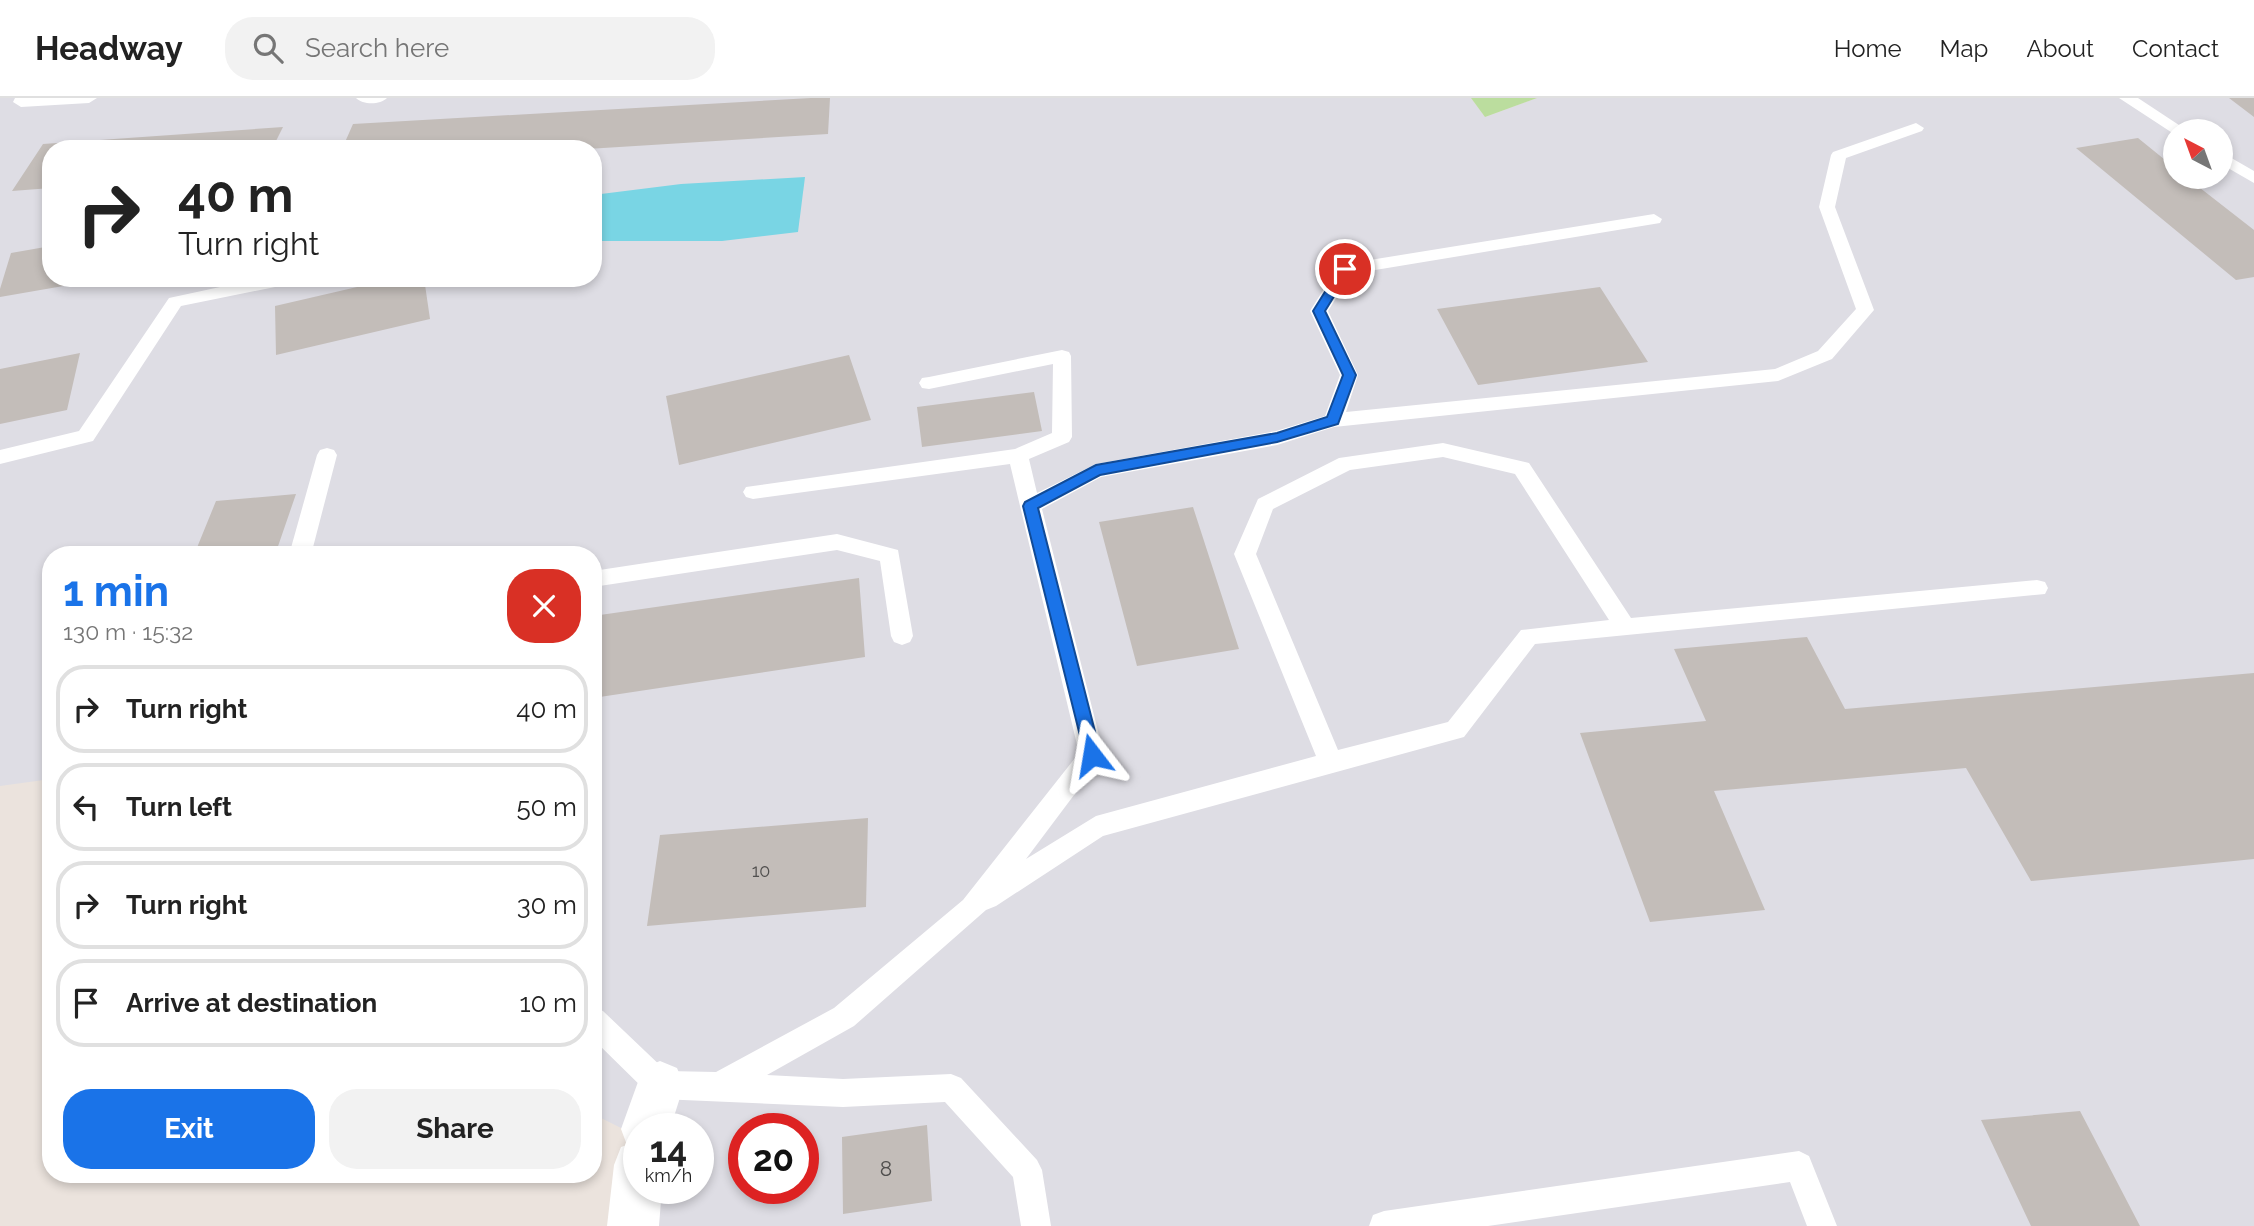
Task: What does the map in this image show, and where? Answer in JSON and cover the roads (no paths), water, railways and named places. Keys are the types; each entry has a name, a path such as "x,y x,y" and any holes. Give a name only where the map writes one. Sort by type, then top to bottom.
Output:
{"street":[{"path":"650,1113 660,1085"},
{"path":"633,1226 635,1204"}],"lane":[{"path":"23,98 21,102 89,98"},
{"path":"364,98 379,98"},
{"path":"2127,98 2163,120"},
{"path":"1030,506 1096,471 1277,438 1333,420 1778,375 1825,355 1865,310 1827,207 1839,155 1916,128"},
{"path":"2233,165 2254,178"},
{"path":"1333,420 1349,375 1319,311 1345,269 1654,219"},
{"path":"0,457 86,436 175,302 247,287"},
{"path":"752,492 1018,456 1062,437 1062,356 929,383"},
{"path":"1331,762 1245,554 1265,504 1346,463 1443,450 1522,468 1624,625"},
{"path":"302,546 327,455"},
{"path":"972,908 1092,755 1018,456"},
{"path":"602,578 837,542 890,556 902,636"},
{"path":"719,1086 844,1017 972,908 1096,827 1456,730 1529,636 2037,588"},
{"path":"602,1029 660,1085 843,1093 951,1088 1027,1170 1036,1226"},
{"path":"1384,1226 1799,1166 1822,1226"}],"water":[{"path":"805,177 798,232 722,241 602,241 602,194 681,184"}]}
